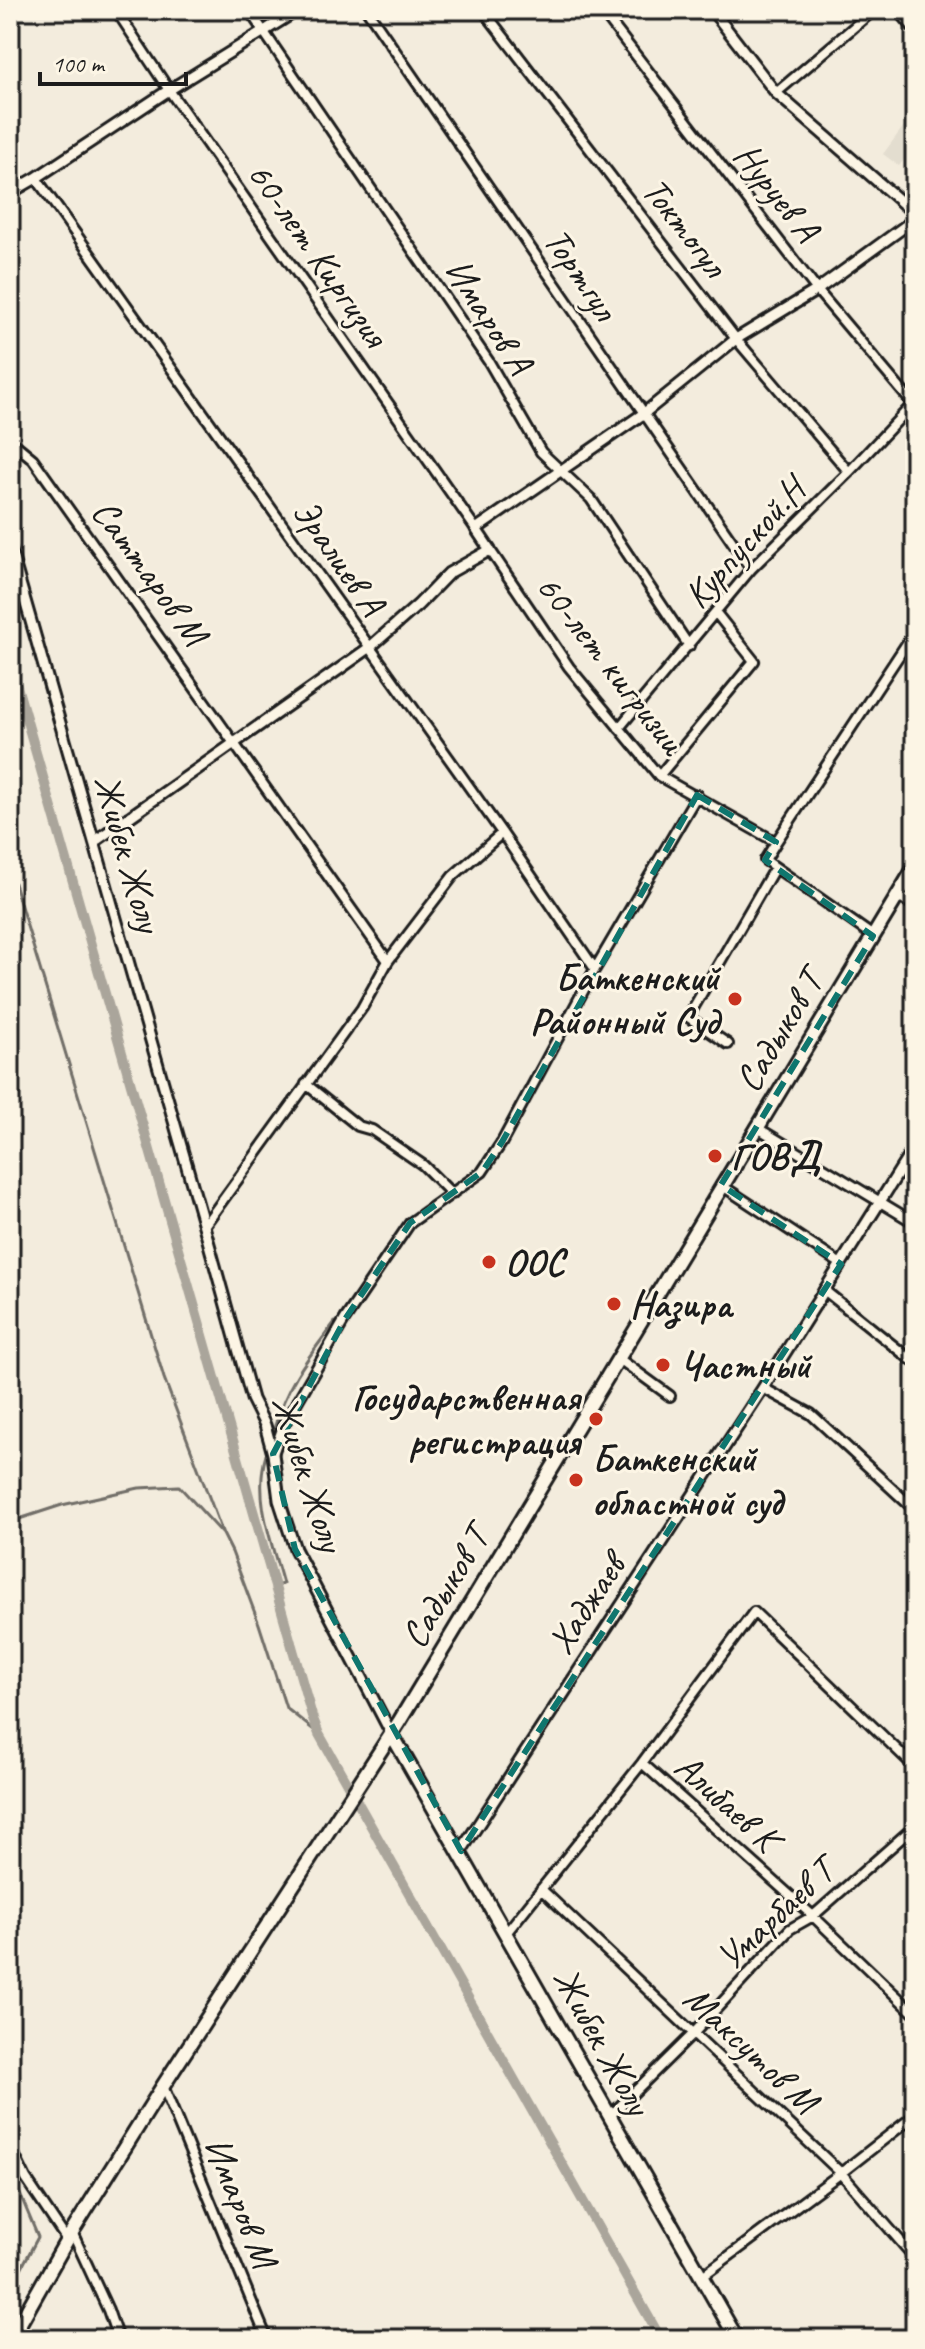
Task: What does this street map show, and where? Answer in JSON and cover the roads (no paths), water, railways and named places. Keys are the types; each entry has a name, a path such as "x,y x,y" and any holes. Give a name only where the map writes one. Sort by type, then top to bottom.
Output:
{"main road":[{"name":"Садыков Т","path":"11,2339 70,2236 163,2086 395,1727 915,867"},
{"name":"Жибек Жолу","path":"395,1727 461,1851 737,2339"}],"street":[{"name":"60-лет Киргизия","path":"116,10 476,529"},
{"name":"Имаров А","path":"249,10 489,362 541,452 591,499 689,646"},
{"path":"10,193 298,10"},
{"name":"Тортгул","path":"367,10 751,569"},
{"name":"Токтогул","path":"483,10 736,339 849,472"},
{"name":"Нуруев А","path":"601,10 817,290 914,403"},
{"path":"94,842 369,648 449,573 490,550 476,529 643,414 736,339 817,290 915,217 776,93 714,13 726,10"},
{"path":"776,93 874,10"},
{"path":"898,10 915,30"},
{"name":"Эралиев А","path":"36,178 502,833 595,969"},
{"name":"Курпуской.Н","path":"619,728 751,569 914,403"},
{"name":"Саттаров М","path":"10,448 16,445 33,459 388,961"},
{"name":"Жибек Жолу","path":"10,548 252,1399 265,1425 273,1454 279,1500 295,1549 395,1727"},
{"name":"60-лет кигризии","path":"490,550 569,667 659,776 776,842"},
{"path":"659,776 754,661 716,613"},
{"path":"873,936 765,860 915,631"},
{"path":"273,1454 283,1426 345,1319 410,1223 482,1172 502,1142 595,969 697,795"},
{"path":"204,1226 362,1008 388,961 453,876 502,833"},
{"path":"728,1044 688,1017 775,867"},
{"path":"898,895 915,906"},
{"path":"306,1084 358,1126 372,1130 423,1165 452,1194"},
{"path":"756,1127 915,1223"},
{"name":"Хаджаев","path":"461,1851 763,1388 915,1146"},
{"path":"721,1185 841,1264"},
{"path":"824,1290 915,1363"},
{"path":"618,1358 670,1396"},
{"path":"763,1388 811,1414 915,1510"},
{"path":"507,1932 642,1763 754,1612 915,1767"},
{"name":"Алибаев К","path":"642,1763 813,1916 915,2014"},
{"name":"Умарбаев Т","path":"610,2116 693,2034 790,1929 813,1916 915,1826"},
{"name":"Максутов М","path":"541,1889 841,2173 915,2258"},
{"name":"Имаров М","path":"163,2086 267,2339"},
{"path":"701,2277 915,2115"},
{"path":"10,2146 26,2179 70,2236 108,2310 118,2339"}],"waterway":[{"path":"10,662 312,1716 319,1734 661,2339"},
{"path":"10,870 164,1378 223,1534"},
{"path":"274,1429 292,1385 335,1322"},
{"path":"266,1455 263,1503 283,1584 275,1586"},
{"path":"10,1522 62,1505 139,1488 179,1486 223,1534 232,1552 286,1708 319,1734"},
{"path":"10,2170 38,2237 10,2289"}],"place":[{"name":"Баткенский Районный Суд","path":"735,999"},
{"name":"ГОВД","path":"715,1156"},
{"name":"ООС","path":"489,1262"},
{"name":"Назира","path":"614,1304"},
{"name":"Частный","path":"663,1365"},
{"name":"Государственная регистрация","path":"596,1419"},
{"name":"Баткенский областной суд","path":"576,1480"}]}
